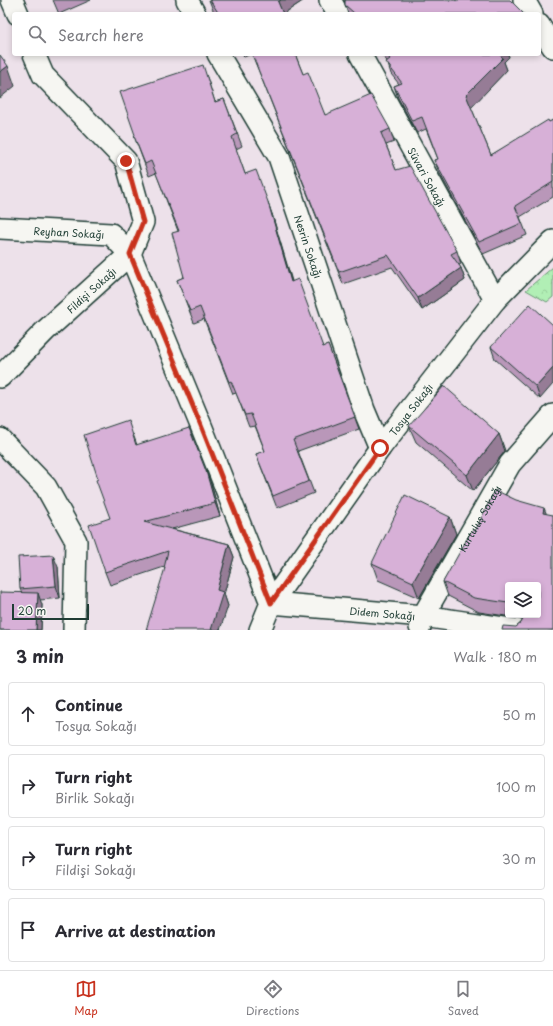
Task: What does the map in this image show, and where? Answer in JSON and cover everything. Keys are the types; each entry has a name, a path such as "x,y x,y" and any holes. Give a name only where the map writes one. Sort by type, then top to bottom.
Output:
{"street":[{"path":"12,0 17,12"},
{"path":"187,0 194,12"},
{"path":"330,0 337,12"},
{"path":"524,0 531,12"},
{"path":"541,28 553,47"},
{"name":"Fildişi Sokağı","path":"0,377 46,330 130,254 143,222 126,161 43,75 35,56"},
{"name":"Nesrin Sokağı","path":"219,56 279,157 364,410 380,448"},
{"name":"Süvari Sokağı","path":"361,56 495,300"},
{"name":"Reyhan Sokağı","path":"0,228 111,234 130,254"},
{"name":"Tosya Sokağı","path":"260,630 271,603 380,448 495,300 553,241"},
{"path":"130,254 202,428 271,603"},
{"name":"Kurtuluş Sokağı","path":"421,623 510,464 553,415"},
{"path":"0,439 46,488 76,541 74,630"},
{"name":"Didem Sokağı","path":"271,603 421,623 517,630"}],"green space":[{"path":"553,267 553,297 547,302 526,290"}],"building":[{"path":"210,0 281,0 278,2 282,12 218,12"},
{"path":"510,0 522,12 353,12 345,5 345,1"},
{"path":"0,55 8,66 0,72"},
{"path":"253,56 296,56 303,74 308,72 325,115 371,95 390,129 381,133 396,170 410,166 457,251 451,254 461,268 418,298 388,255 339,272"},
{"path":"388,56 501,56 503,58 466,95 491,155 548,120 549,122 553,120 553,182 515,206 522,223 479,242 434,160 438,159 422,117 412,121 394,86 402,83 386,62 390,59"},
{"path":"203,65 215,102 224,99 237,134 232,137 245,174 256,170 268,202 291,282 298,279 323,347 328,345 355,417 293,440 309,481 273,496 256,454 265,451 251,414 245,415 231,381 229,382 200,307 190,311 177,280 184,277 172,233 179,231 151,161 145,164 134,136 135,135 120,92"},
{"path":"530,304 553,325 553,368 536,387 491,347"},
{"path":"444,386 499,434 467,475 409,426"},
{"path":"128,420 136,445 189,428 206,471 215,503 144,522 229,544 217,590 223,592 211,630 146,630 165,568 168,551 105,572 89,525 110,518 96,480 98,479 84,435"},
{"path":"495,490 516,500 544,508 543,513 553,515 553,630 502,630 503,626 516,627 521,623 524,618 541,618 541,582 505,582 505,603 474,598 443,582 472,530 475,531"},
{"path":"405,495 450,517 413,582 372,563"},
{"path":"53,555 56,586 20,589 18,557"},
{"path":"0,592 38,593 36,630 0,630"}],"route":[{"path":"126,161 143,222 130,254 202,428 271,603 380,448"}]}
